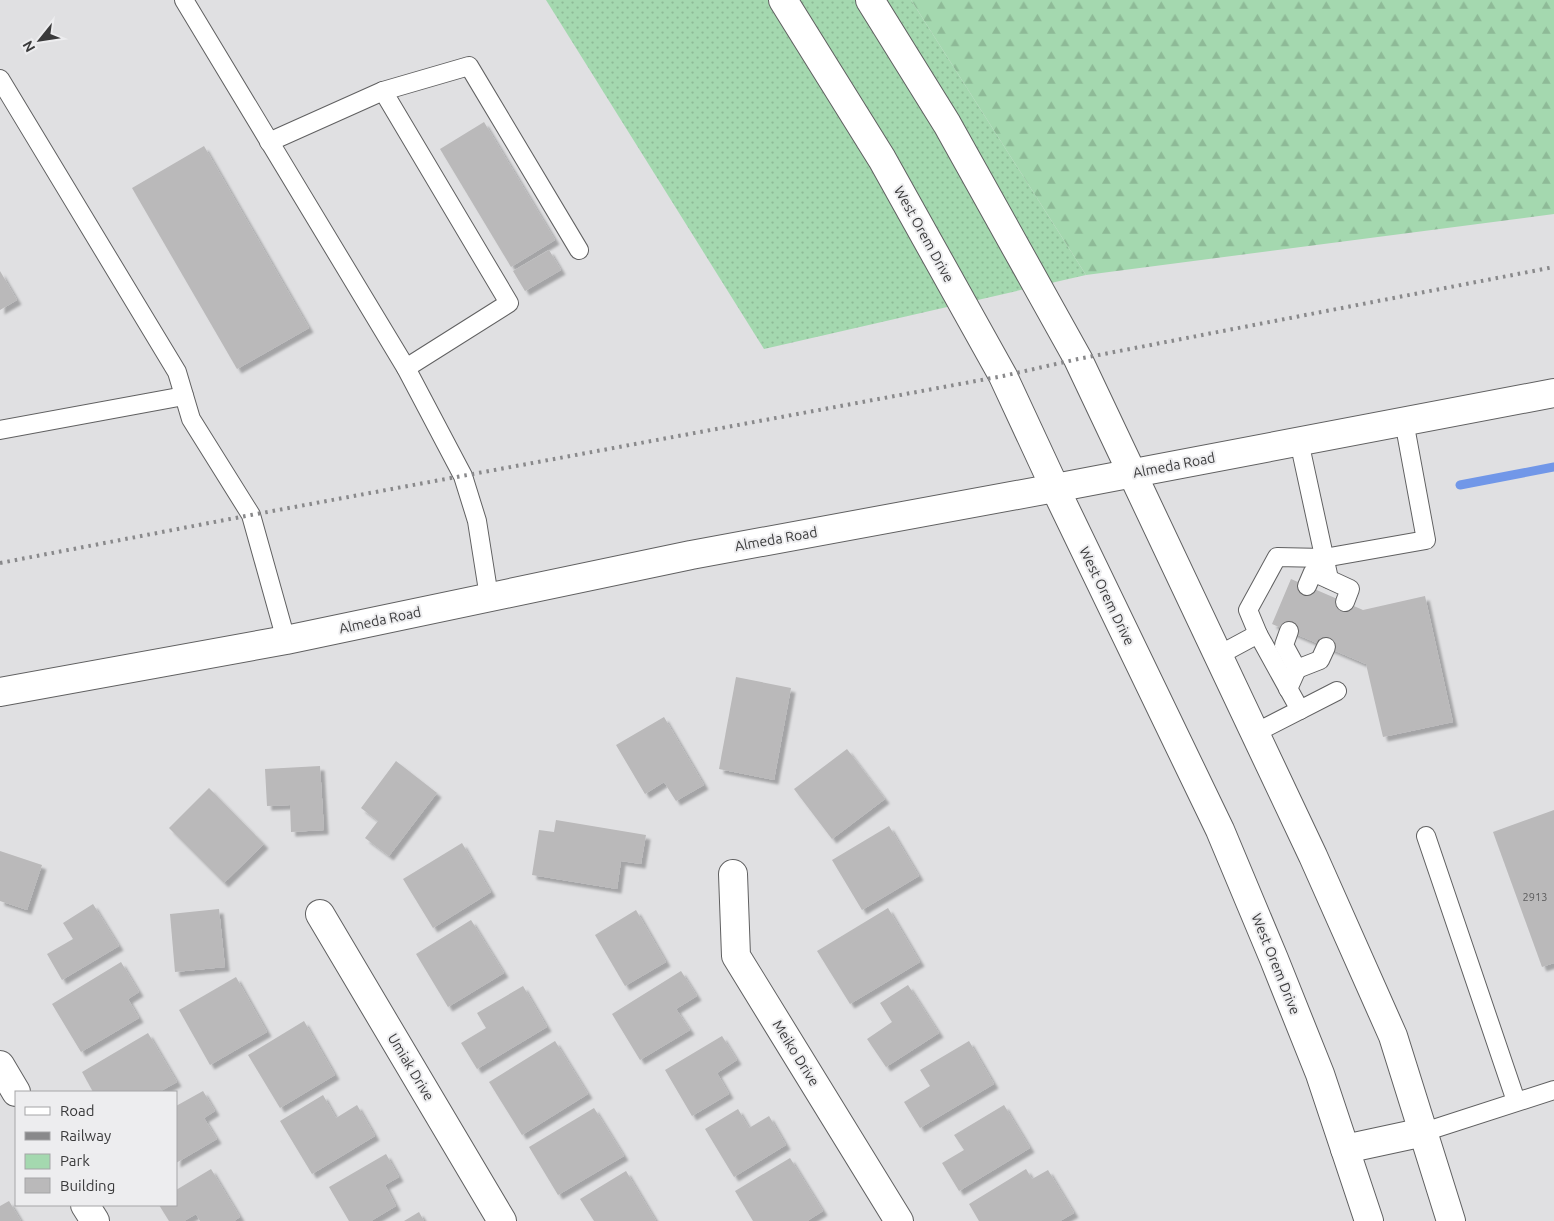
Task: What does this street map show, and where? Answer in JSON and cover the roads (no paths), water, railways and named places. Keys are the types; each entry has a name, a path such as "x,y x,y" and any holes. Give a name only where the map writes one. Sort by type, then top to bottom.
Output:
{"main road":[{"name":"West Orem Drive","path":"782,0 882,159 998,367 1220,830 1320,1074 1369,1221"},
{"path":"870,0 947,124 1078,359 1314,856 1393,1036 1451,1221"},
{"name":"Almeda Road","path":"0,692 286,640 691,555 1554,393"},
{"name":"Meiko Drive","path":"733,874 736,956 899,1221"},
{"name":"Umiak Drive","path":"320,914 502,1221"},
{"path":"0,1065 15,1091"},
{"path":"1345,1149 1424,1132"},
{"path":"86,1206 95,1221"}],"lane":[{"path":"184,0 406,368 463,476 477,521 488,597"},
{"path":"269,142 383,91 469,66 579,250"},
{"path":"0,80 177,372 191,419 251,515 286,640"},
{"path":"383,91 508,303 406,368"},
{"path":"0,430 184,396"},
{"path":"1300,710 1258,634 1248,610 1277,557 1324,558 1426,540 1404,421"},
{"path":"1299,441 1329,579"},
{"path":"1308,586 1313,572 1350,589 1345,602"},
{"path":"1289,631 1284,645 1298,669"},
{"path":"1218,655 1258,634"},
{"path":"1288,689 1298,669 1320,660 1326,647"},
{"path":"1255,733 1337,691"},
{"path":"1426,836 1516,1101"},
{"path":"1424,1132 1554,1090"}],"waterway":[{"path":"1460,485 1554,467"}],"railway":[{"path":"0,563 1003,376 1078,359 1554,267"}]}
